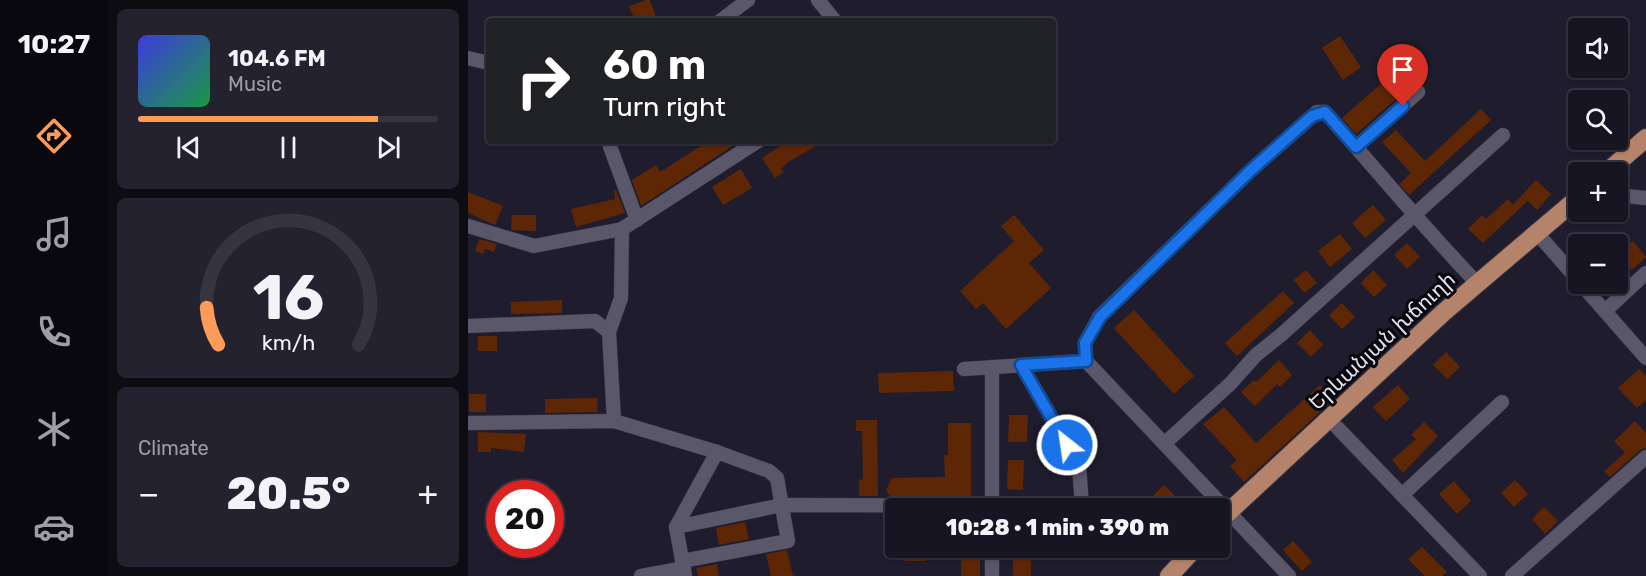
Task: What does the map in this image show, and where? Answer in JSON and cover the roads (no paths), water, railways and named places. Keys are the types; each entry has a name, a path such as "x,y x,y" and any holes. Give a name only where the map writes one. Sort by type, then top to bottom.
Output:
{"main road":[{"path":"1618,162 1646,138"},
{"name":"Երևանյան խճուղի","path":"1230,510 1477,283 1568,206"},
{"path":"1172,575 1186,558"}],"street":[{"path":"724,18 748,0"},
{"path":"818,0 833,18"},
{"path":"468,58 486,62"},
{"path":"1356,147 1418,92"},
{"path":"1210,498 1165,443 1086,361 1085,343 1100,317 1250,171 1312,116 1325,112 1415,213 1436,240 1477,283"},
{"path":"1165,443 1230,384 1256,355 1503,135"},
{"path":"609,144 637,220"},
{"path":"468,226 534,246 622,229 753,144"},
{"path":"1628,196 1646,198"},
{"path":"615,421 609,332 621,298 622,229"},
{"path":"1536,232 1568,269"},
{"path":"1605,311 1646,273"},
{"path":"1590,294 1646,358"},
{"path":"468,326 595,321 609,332"},
{"path":"964,369 1086,361"},
{"path":"1021,365 1079,465 1081,498"},
{"path":"992,367 992,498"},
{"path":"1402,495 1502,402"},
{"path":"1330,420 1480,576"},
{"path":"468,423 615,421 717,452 769,471 777,478 788,541 684,568 641,576"},
{"path":"684,568 676,527 717,452"},
{"path":"1512,576 1646,458"},
{"path":"676,527 782,505 885,506"},
{"path":"1230,521 1289,576"},
{"path":"992,558 992,576"}]}
